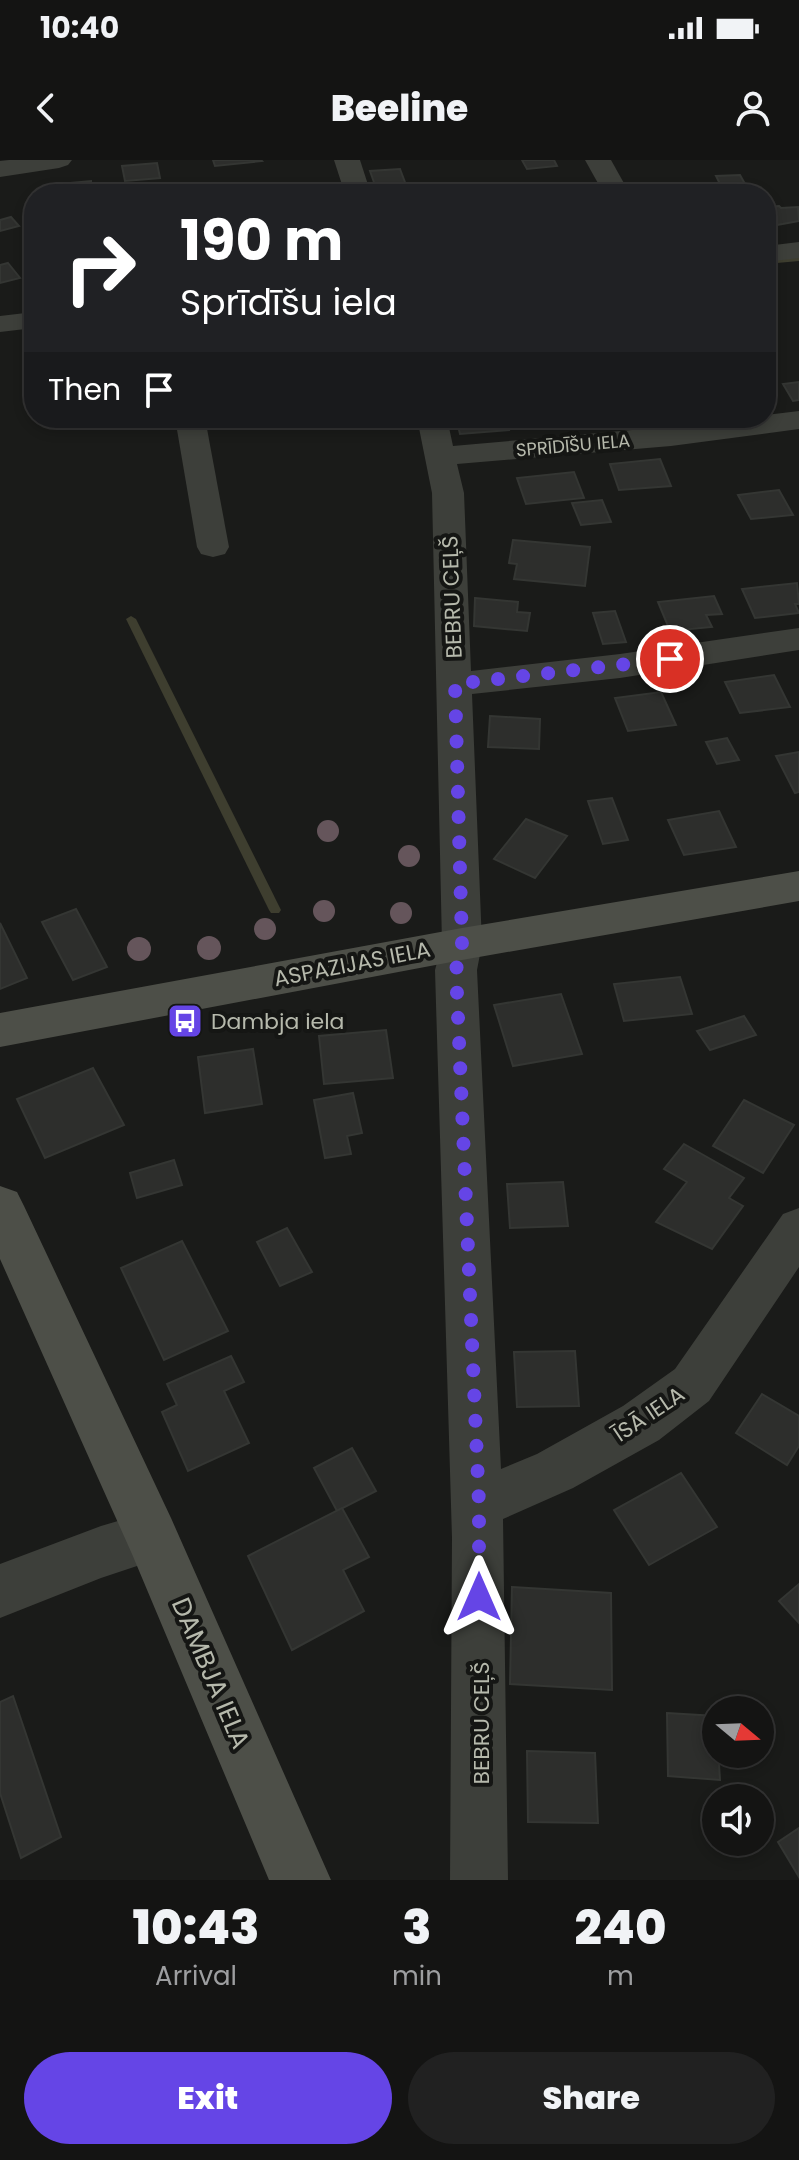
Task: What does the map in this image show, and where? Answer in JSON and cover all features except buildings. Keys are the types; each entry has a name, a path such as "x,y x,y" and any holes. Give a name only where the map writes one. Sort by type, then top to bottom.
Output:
{"street":[{"path":"0,169 59,160"},
{"path":"347,160 355,184"},
{"path":"598,160 611,184"},
{"path":"776,253 799,250"},
{"path":"0,324 24,321"},
{"name":"SPRĪDĪŠU IELA","path":"776,423 799,420"},
{"path":"192,428 213,547"},
{"name":"BEBRU CEĻŠ","path":"435,428 443,456 449,517 455,684 462,944 457,986 479,1504 479,1880"},
{"name":"SPRĪDĪŠU IELA","path":"443,456 671,437 739,428"},
{"path":"455,684 620,666 799,639"},
{"name":"ASPAZIJAS IELA","path":"0,1030 462,944 799,886"},
{"name":"DAMBJA IELA","path":"0,1206 152,1537 300,1880"},
{"name":"ĪSĀ IELA","path":"479,1504 555,1471 641,1423 692,1385 799,1228"},
{"path":"0,1591 101,1552 152,1537"}],"waterway":[{"path":"776,261 799,259"},
{"path":"131,619 275,910"}],"place":[{"name":"Dambja iela","path":"185,1021"}],"route":[{"path":"479,1597 479,1504 456,970 462,944 455,684 670,659"}]}
